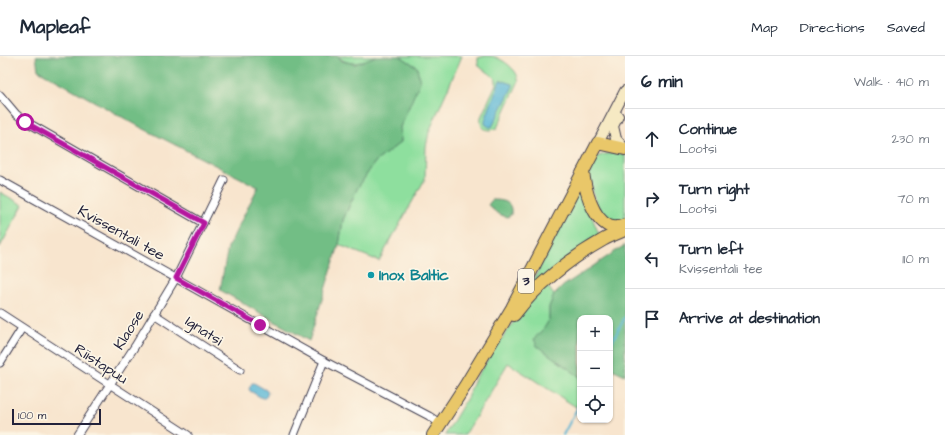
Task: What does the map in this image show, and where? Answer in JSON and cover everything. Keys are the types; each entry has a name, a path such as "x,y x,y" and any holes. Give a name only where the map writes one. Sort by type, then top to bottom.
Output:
{"highway":[{"path":"598,143 625,149"},
{"name":"3","path":"433,435 485,354 512,308 598,143"},
{"path":"583,172 585,186 597,216 610,226 618,227 625,225"},
{"path":"485,354 517,311 537,289 575,257 603,240 625,230"}],"main road":[{"path":"598,143 625,91"},
{"path":"625,102 613,126 616,139 625,149"}],"street":[{"path":"0,95 25,122 204,223"},
{"name":"Kvissentali tee","path":"0,180 324,361 441,424"},
{"name":"Klaose","path":"76,435 135,346 176,278 224,180"},
{"name":"Riistapuu","path":"0,313 188,435"},
{"name":"Ignatsi","path":"154,314 240,370"},
{"path":"0,362 22,328"},
{"path":"294,435 324,361"}],"green space":[{"path":"36,56 338,56 342,61 355,64 376,56 400,56 417,67 420,82 400,127 401,142 375,162 357,189 343,220 339,245 309,341 220,290 228,247 258,187 140,127 38,70"},
{"path":"338,56 376,56 362,62 352,63 342,60"},
{"path":"400,56 462,56 429,132 426,147 425,179 379,261 339,245 343,220 357,189 375,162 401,142 400,127 409,107 417,67"},
{"path":"485,56 495,57 505,62 513,69 518,80 518,84 497,128 490,130 482,127 481,117 496,84 496,80 479,66 478,58"},
{"path":"620,153 625,155 625,223 608,221 601,215 593,193 589,174 596,157 605,154"},
{"path":"581,190 600,237 536,284 533,281 577,191"},
{"path":"0,192 23,205 0,247"},
{"path":"492,200 500,200 509,204 511,215 507,217 495,211 488,205"},
{"path":"625,245 625,375 613,369 613,315 577,315 577,375 537,346 534,339 549,320 549,307 554,295 563,286"},
{"path":"546,284 554,295 549,307 549,320 534,340 577,375 576,407 508,363 465,435 445,435 467,398 475,379 517,317"}],"water":[{"path":"500,80 513,84 513,86 492,127 489,127 485,124 485,120"},
{"path":"252,383 268,392 265,398 262,398 250,391 249,389"}],"waterway":[{"path":"613,340 625,317"},
{"path":"563,435 577,409"}],"place":[{"name":"Inox Baltic","path":"371,275"}],"route":[{"path":"25,122 204,223 176,278 260,325"}]}
